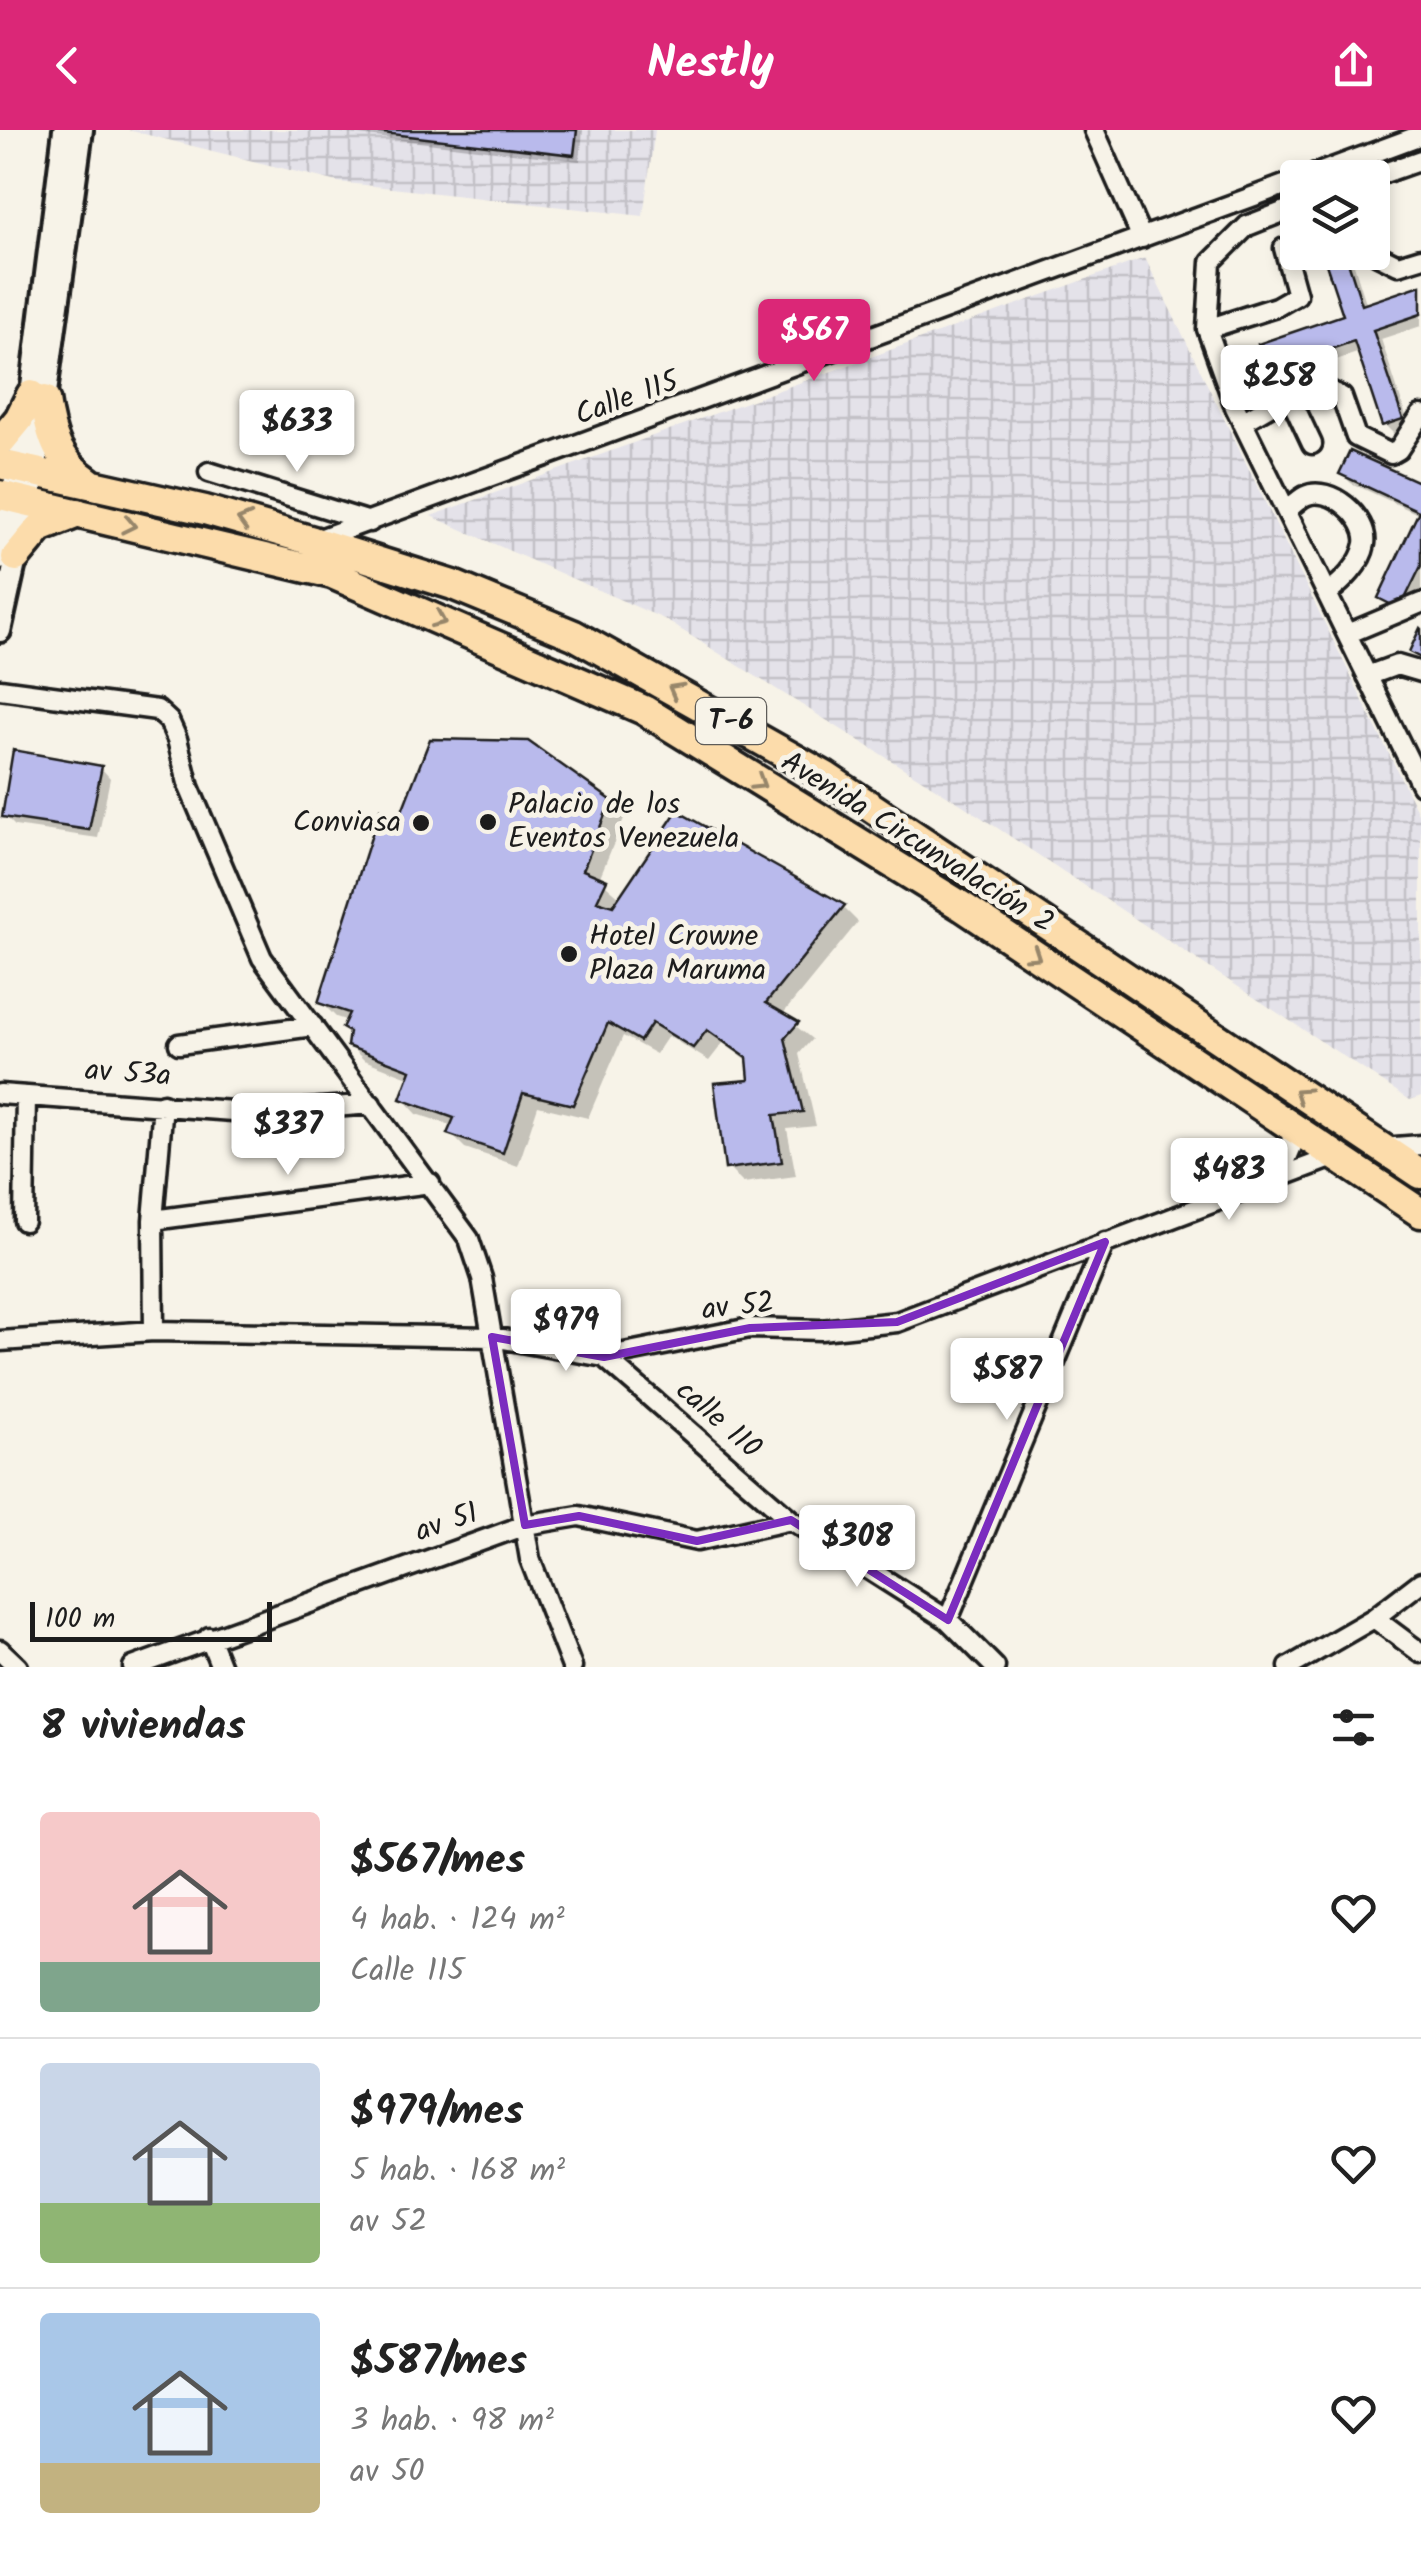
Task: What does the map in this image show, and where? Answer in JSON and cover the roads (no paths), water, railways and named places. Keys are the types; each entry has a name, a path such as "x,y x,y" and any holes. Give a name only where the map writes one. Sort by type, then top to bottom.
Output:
{"highway":[{"path":"0,442 38,397"},
{"path":"38,397 58,453 70,469 94,486"},
{"name":"Avenida Circunvalación 2","path":"18,469 313,541 453,585 574,635 713,711 877,809 1421,1174"},
{"name":"Avenida Circunvalación 2","path":"14,498 332,574 644,710 962,907 1421,1213"},
{"path":"4,555 40,528 78,513"}],"street":[{"path":"38,397 64,130"},
{"path":"0,631 4,555 18,469 38,397 82,130"},
{"path":"1094,130 1142,238"},
{"path":"1354,160 1421,135"},
{"path":"1390,171 1421,160"},
{"name":"Calle 115","path":"313,541 1280,187"},
{"path":"1280,213 1248,226 1211,262 1207,329 1242,422 1367,676 1414,750 1421,785"},
{"path":"1390,261 1398,265 1421,258"},
{"path":"1207,329 1276,307 1297,295 1290,270"},
{"path":"1242,422 1308,388 1334,389 1342,397 1356,437 1391,454 1421,415"},
{"path":"1289,395 1312,444"},
{"path":"209,472 370,522"},
{"path":"1286,511 1308,494 1324,494 1359,518 1366,530 1365,546 1353,570 1327,594"},
{"path":"1347,634 1421,603"},
{"path":"1367,676 1397,665 1421,672"},
{"path":"0,689 156,710 169,721 189,788 262,958 469,1239 482,1278 530,1559 572,1667"},
{"path":"179,1044 312,1026"},
{"name":"av 53a","path":"0,1094 260,1114 371,1104"},
{"path":"24,1222 26,1096"},
{"path":"154,1331 153,1220 163,1104"},
{"path":"1279,1177 1292,1146 1291,1126"},
{"path":"1382,1148 1421,1145"},
{"name":"av 52","path":"0,1341 154,1331 492,1336 604,1356 750,1328 821,1330 897,1322 1336,1156"},
{"path":"153,1220 430,1183"},
{"path":"948,1620 1106,1242"},
{"name":"calle 110","path":"604,1356 791,1520 948,1620 995,1667"},
{"name":"av 51","path":"133,1667 525,1525 580,1516 697,1541 791,1520"},
{"path":"1289,1667 1374,1618 1421,1582"},
{"path":"1374,1618 1421,1653"},
{"path":"208,1637 221,1667"},
{"path":"0,1650 18,1667"}],"place":[{"name":"Palacio de los Eventos Venezuela","path":"488,822"},
{"name":"Conviasa","path":"421,823"},
{"name":"Hotel Crowne Plaza Maruma","path":"569,954"}]}
